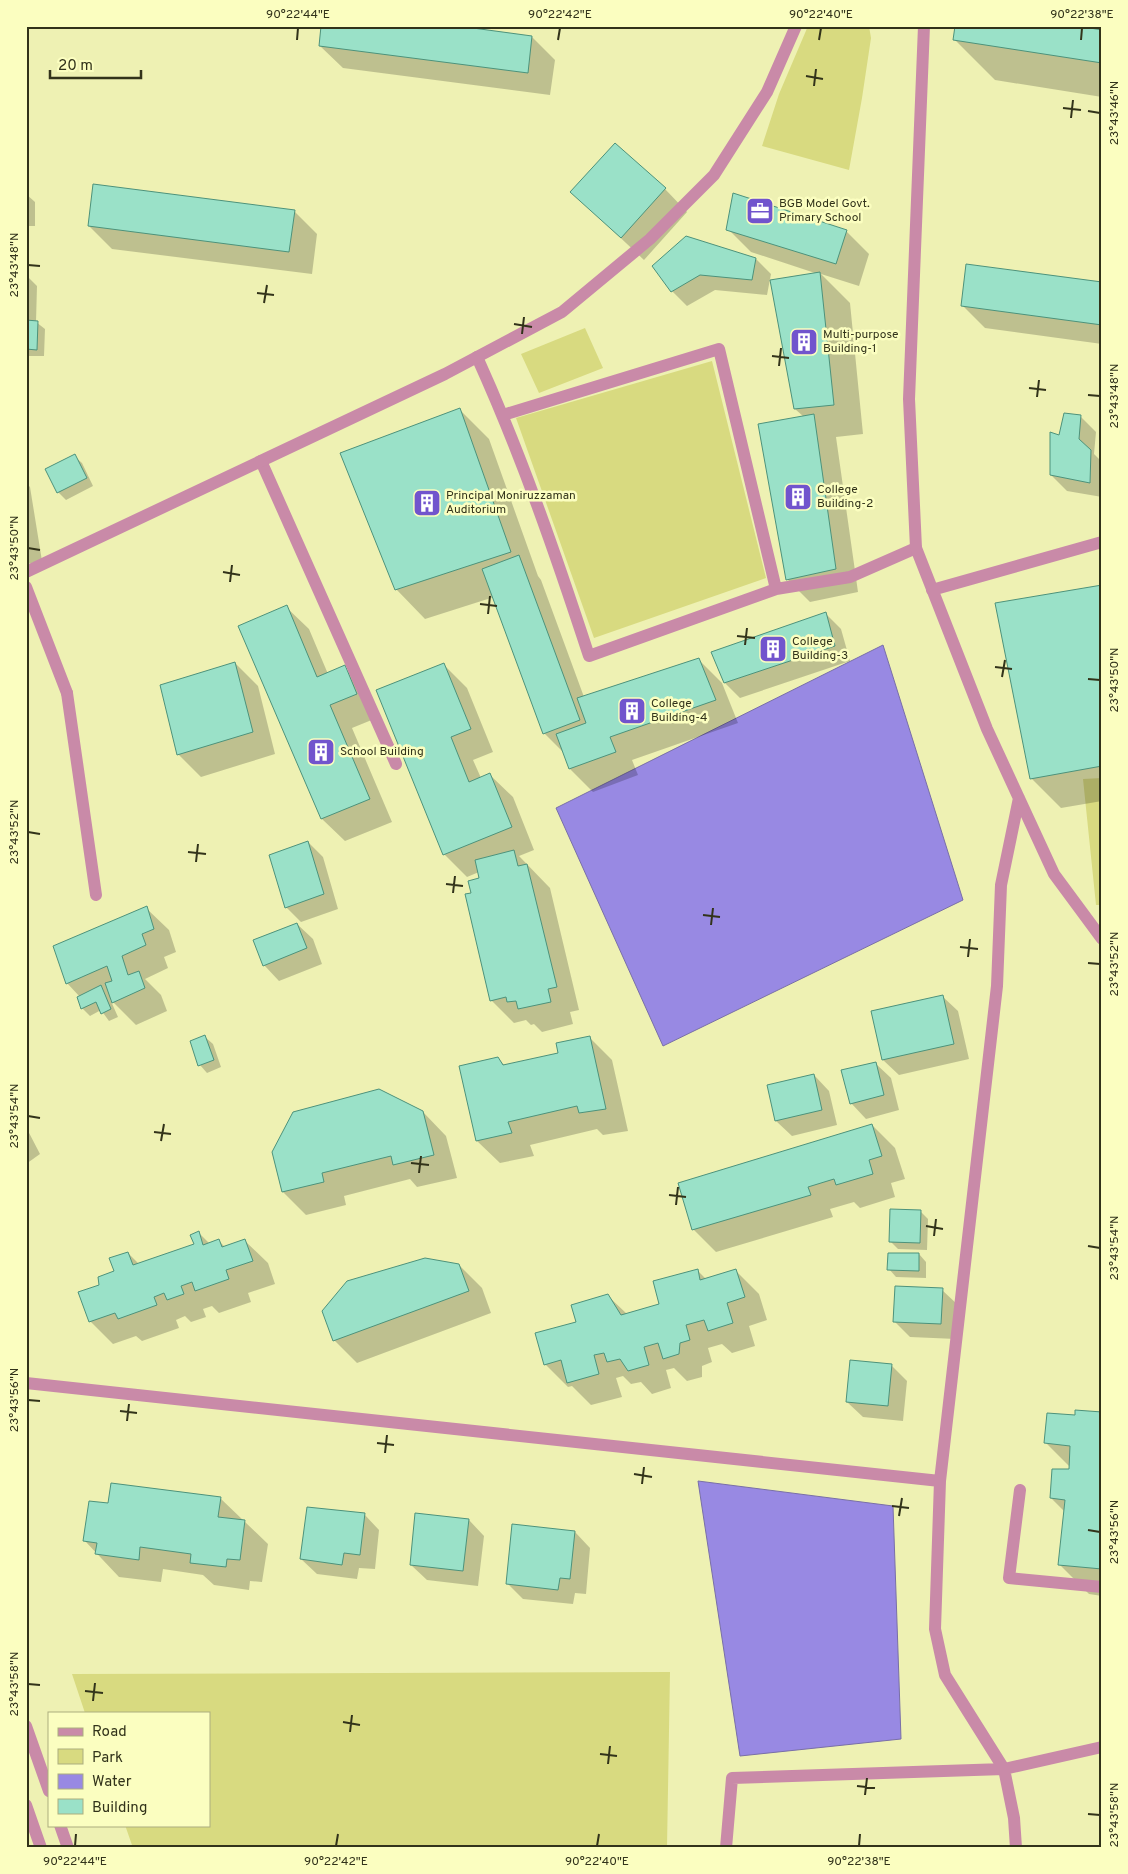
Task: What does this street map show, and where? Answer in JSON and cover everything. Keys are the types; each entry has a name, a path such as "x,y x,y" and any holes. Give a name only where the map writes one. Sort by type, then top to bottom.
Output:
{"street":[{"path":"26,572 445,374 562,312 650,239 714,175 767,92 796,26"},
{"path":"924,26 909,399 916,548 987,729 1054,874 1102,939"},
{"path":"503,414 719,348 776,589"},
{"path":"477,357 503,414 552,542 589,656 776,589 850,577 916,548"},
{"path":"261,461 396,764"},
{"path":"932,590 1102,542"},
{"path":"26,587 68,692 96,895"},
{"path":"1016,1848 1014,1818 1004,1769 945,1676 935,1629 940,1481 996,986 1001,885 1019,798"},
{"path":"26,1383 940,1481"},
{"path":"1020,1490 1009,1578 1102,1588"},
{"path":"26,1726 48,1788"},
{"path":"726,1848 732,1778 1004,1769 1102,1747"},
{"path":"26,1805 41,1848"},
{"path":"60,1826 68,1848"}],"green space":[{"path":"808,26 869,26 871,38 849,170 762,146 779,94"},
{"path":"585,328 603,368 539,393 521,354"},
{"path":"712,361 766,578 594,638 516,418"},
{"path":"1102,778 1102,905 1096,905 1083,779"},
{"path":"670,1672 667,1848 133,1848 125,1826 210,1826 210,1712 85,1712 72,1674"}],"water":[{"path":"883,645 963,900 663,1046 556,808"},
{"path":"698,1481 893,1506 901,1739 740,1756"}],"building":[{"path":"321,26 458,26 532,36 528,73 319,46"},
{"path":"955,26 1078,26 1102,30 1102,63 953,40"},
{"path":"615,143 666,188 621,238 570,192"},
{"path":"93,184 295,210 289,252 88,226"},
{"name":"BGB Model Govt. Primary School","path":"733,193 847,230 836,264 726,230"},
{"path":"686,236 756,258 752,280 700,275 671,292 652,266"},
{"path":"966,264 1102,282 1102,325 961,306"},
{"name":"Multi-purpose Building-1","path":"820,272 834,405 794,409 770,280"},
{"path":"26,320 38,321 37,350 26,349"},
{"name":"Principal Moniruzzaman Auditorium","path":"460,408 511,552 395,590 340,453"},
{"path":"1064,413 1081,415 1079,439 1091,450 1090,483 1050,475 1050,432 1059,435"},
{"name":"College Building-2","path":"814,414 836,569 786,580 758,424"},
{"path":"75,454 87,478 57,493 45,469"},
{"path":"519,555 580,720 543,734 482,569"},
{"path":"1102,585 1102,766 1030,779 995,603"},
{"name":"School Building","path":"287,605 317,677 345,665 357,694 330,705 370,799 321,819 238,626"},
{"name":"College Building-3","path":"826,612 835,646 724,683 711,652"},
{"name":"College Building-4","path":"699,658 716,700 610,737 616,752 569,769 556,734 586,723 577,698"},
{"path":"235,662 253,732 177,755 160,685"},
{"path":"444,663 471,729 451,737 469,782 490,773 512,827 443,855 376,690"},
{"path":"308,841 324,894 285,908 269,855"},
{"path":"514,850 518,866 527,864 557,987 548,989 551,1002 518,1009 516,1001 507,1002 506,997 490,1001 465,894 471,893 468,881 479,878 475,860"},
{"path":"147,906 154,929 142,934 146,945 122,956 128,975 139,971 145,988 112,1003 105,983 112,981 107,966 66,984 53,946"},
{"path":"297,923 307,948 263,966 253,940"},
{"path":"101,985 111,1009 101,1014 96,1002 81,1009 77,997"},
{"path":"943,995 954,1044 882,1060 871,1011"},
{"path":"205,1035 214,1060 198,1066 190,1041"},
{"path":"590,1036 606,1109 579,1113 577,1106 508,1122 512,1133 476,1141 459,1066 498,1057 503,1065 558,1053 556,1043"},
{"path":"876,1062 884,1095 850,1104 841,1070"},
{"path":"814,1074 822,1110 775,1121 767,1085"},
{"path":"379,1089 423,1111 434,1155 393,1165 391,1156 322,1173 324,1182 282,1192 272,1152 293,1112"},
{"path":"872,1124 882,1156 869,1160 873,1174 836,1185 834,1179 808,1187 811,1195 692,1230 678,1183"},
{"path":"890,1209 921,1210 920,1243 889,1242"},
{"path":"199,1231 203,1245 219,1239 222,1247 245,1239 253,1261 226,1270 229,1279 195,1291 192,1282 181,1286 184,1294 167,1300 164,1293 154,1297 157,1305 118,1319 115,1313 89,1322 78,1292 99,1285 98,1277 114,1271 109,1258 128,1252 133,1265 194,1244 190,1235"},
{"path":"888,1253 919,1253 919,1271 887,1270"},
{"path":"425,1258 459,1264 469,1291 333,1341 322,1311 347,1281"},
{"path":"698,1269 700,1280 736,1269 745,1297 727,1303 733,1323 708,1331 704,1320 686,1325 690,1340 680,1343 679,1354 663,1359 658,1343 644,1347 649,1365 628,1371 620,1359 607,1362 604,1353 594,1355 599,1374 567,1383 561,1360 544,1365 535,1333 576,1322 571,1305 608,1294 621,1315 659,1304 653,1281"},
{"path":"895,1286 943,1288 941,1324 893,1322"},
{"path":"850,1360 892,1364 888,1406 846,1402"},
{"path":"1075,1410 1102,1412 1102,1569 1058,1565 1065,1500 1050,1498 1052,1469 1069,1469 1070,1446 1044,1443 1047,1413 1075,1415"},
{"path":"111,1483 221,1497 218,1517 245,1520 240,1560 227,1559 226,1567 190,1563 191,1554 140,1547 139,1560 95,1554 97,1543 83,1541 89,1501 108,1503"},
{"path":"307,1507 365,1513 360,1555 344,1553 342,1565 300,1559"},
{"path":"415,1513 469,1519 463,1571 410,1565"},
{"path":"512,1524 575,1531 570,1579 560,1578 558,1590 506,1584"}],"place":[{"name":"BGB Model Govt. Primary School","path":"760,211"},
{"name":"Multi-purpose Building-1","path":"804,342"},
{"name":"College Building-2","path":"798,497"},
{"name":"Principal Moniruzzaman Auditorium","path":"427,503"},
{"name":"College Building-3","path":"773,649"},
{"name":"College Building-4","path":"632,711"},
{"name":"School Building","path":"321,752"}]}
